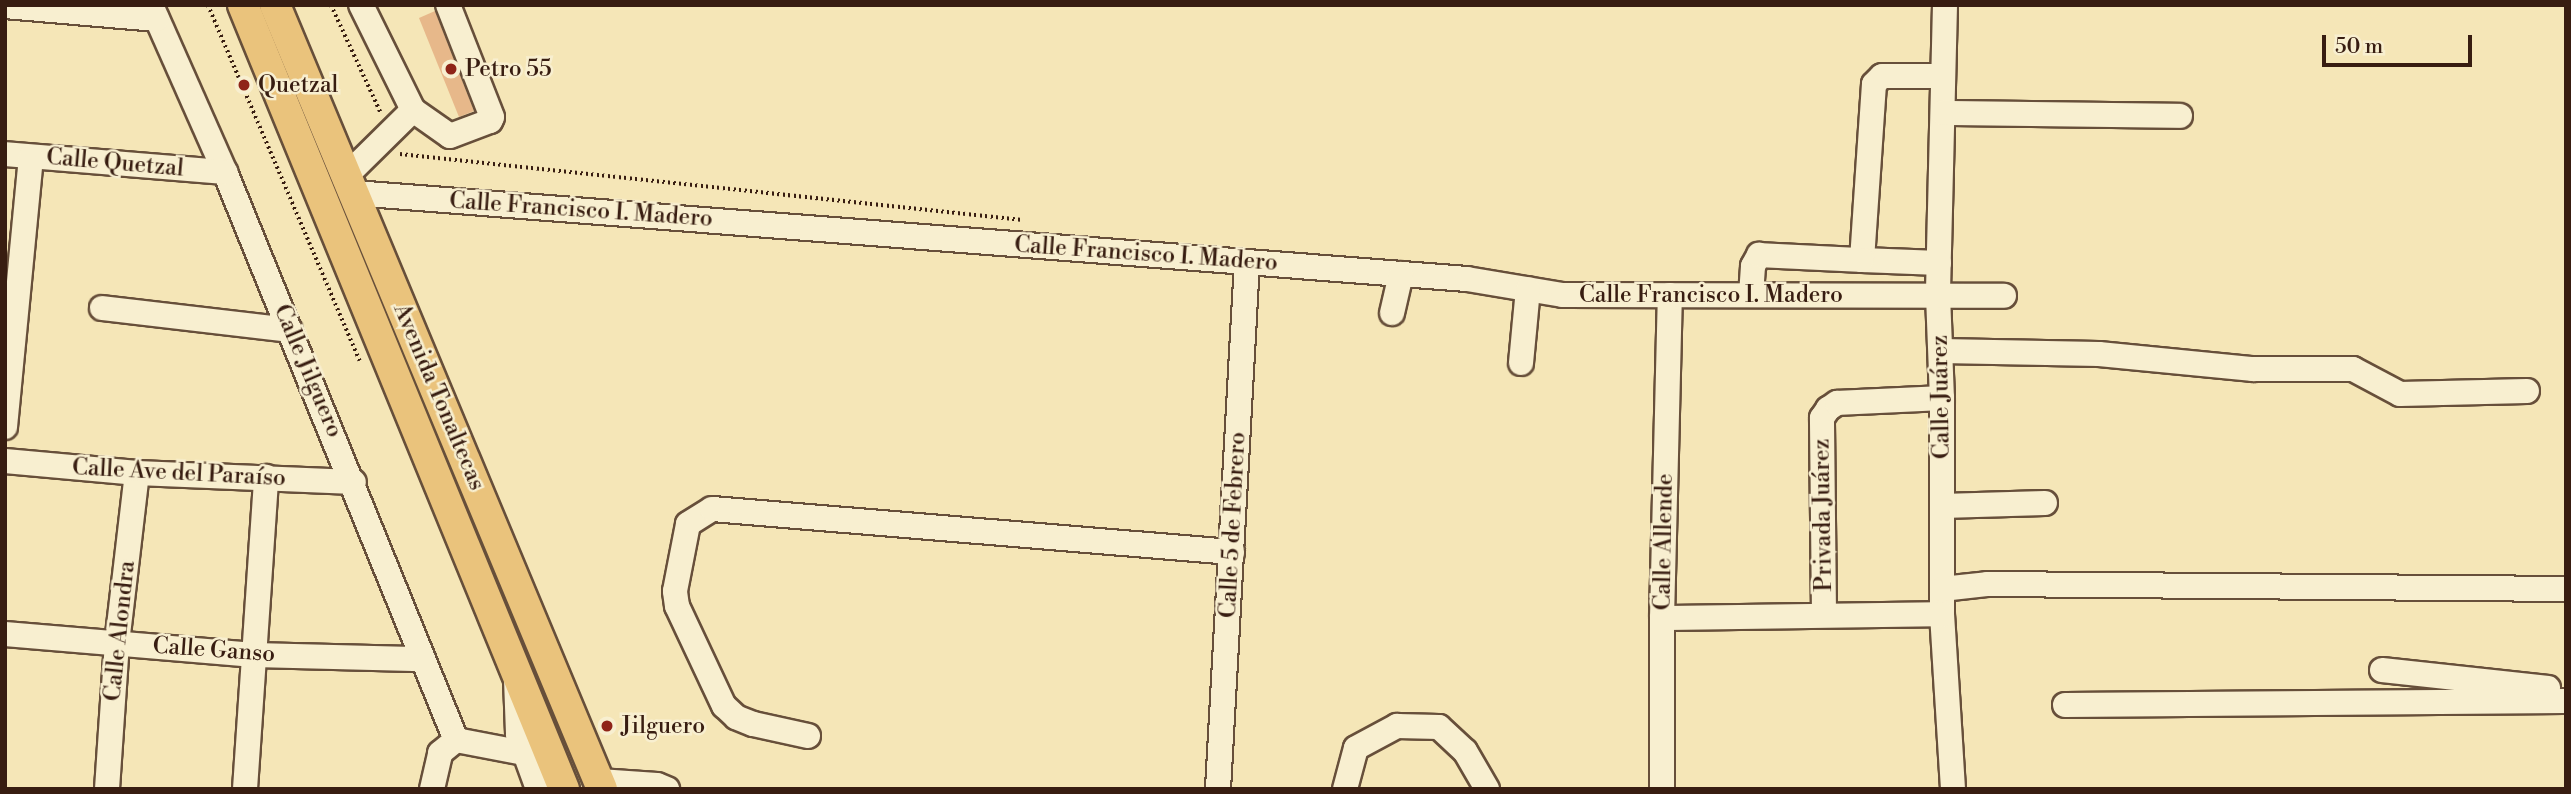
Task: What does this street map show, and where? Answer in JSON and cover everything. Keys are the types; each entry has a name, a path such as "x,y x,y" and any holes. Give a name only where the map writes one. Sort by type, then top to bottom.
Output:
{"main road":[{"name":"Avenida Tonaltecas","path":"243,5 564,789"},
{"name":"Avenida Tonaltecas","path":"275,5 600,785"}],"street":[{"path":"361,5 413,110 450,136 490,121 492,117 448,5"},
{"name":"Calle Juárez","path":"1945,5 1938,295 1942,398 1942,602 1953,789"},
{"path":"5,6 153,12"},
{"name":"Calle Jilguero","path":"153,12 225,173 354,482 456,740"},
{"path":"1862,260 1874,83 1882,76 1943,76"},
{"path":"350,184 413,110"},
{"path":"1943,113 2180,116"},
{"name":"Calle Quetzal","path":"5,154 225,173"},
{"path":"5,427 30,157"},
{"name":"Calle Francisco I. Madero","path":"350,184 1468,279 1563,295 2004,296"},
{"path":"1751,295 1753,266 1759,256 1939,263"},
{"name":"Calle 5 de Febrero","path":"1219,789 1247,262"},
{"path":"1392,313 1401,274"},
{"path":"1521,363 1528,289"},
{"name":"Calle Allende","path":"1662,789 1662,618 1670,295"},
{"path":"102,308 290,330"},
{"path":"1941,351 2099,354 2253,369 2353,369 2400,394 2527,391"},
{"name":"Privada Juárez","path":"1824,614 1822,418 1828,409 1837,403 1942,398"},
{"name":"Calle Ave del Paraíso","path":"5,461 137,473 354,482"},
{"name":"Calle Alondra","path":"107,789 117,643 137,473"},
{"path":"245,789 266,477"},
{"path":"1942,506 2045,503"},
{"path":"808,736 753,724 736,717 724,706 677,606 675,591 688,524 712,509 1232,552"},
{"path":"1662,618 1824,614 1942,602 1987,584 2566,589"},
{"name":"Calle Ganso","path":"5,634 254,655 423,659"},
{"path":"2382,670 2566,689"},
{"path":"515,671 518,734 538,789"},
{"path":"2065,705 2566,701"},
{"path":"1345,789 1356,748 1398,726 1439,727 1465,751 1487,789"},
{"path":"432,789 440,753 456,740 524,753"},
{"path":"600,785 657,785 667,789"}],"path":[{"path":"331,5 399,154 1024,220"}],"building":[{"name":"Petro 55","path":"435,11 474,111 459,117 419,18"}],"place":[{"name":"Petro 55","path":"451,69"},
{"name":"Quetzal","path":"244,85"},
{"name":"Jilguero","path":"607,726"}]}
